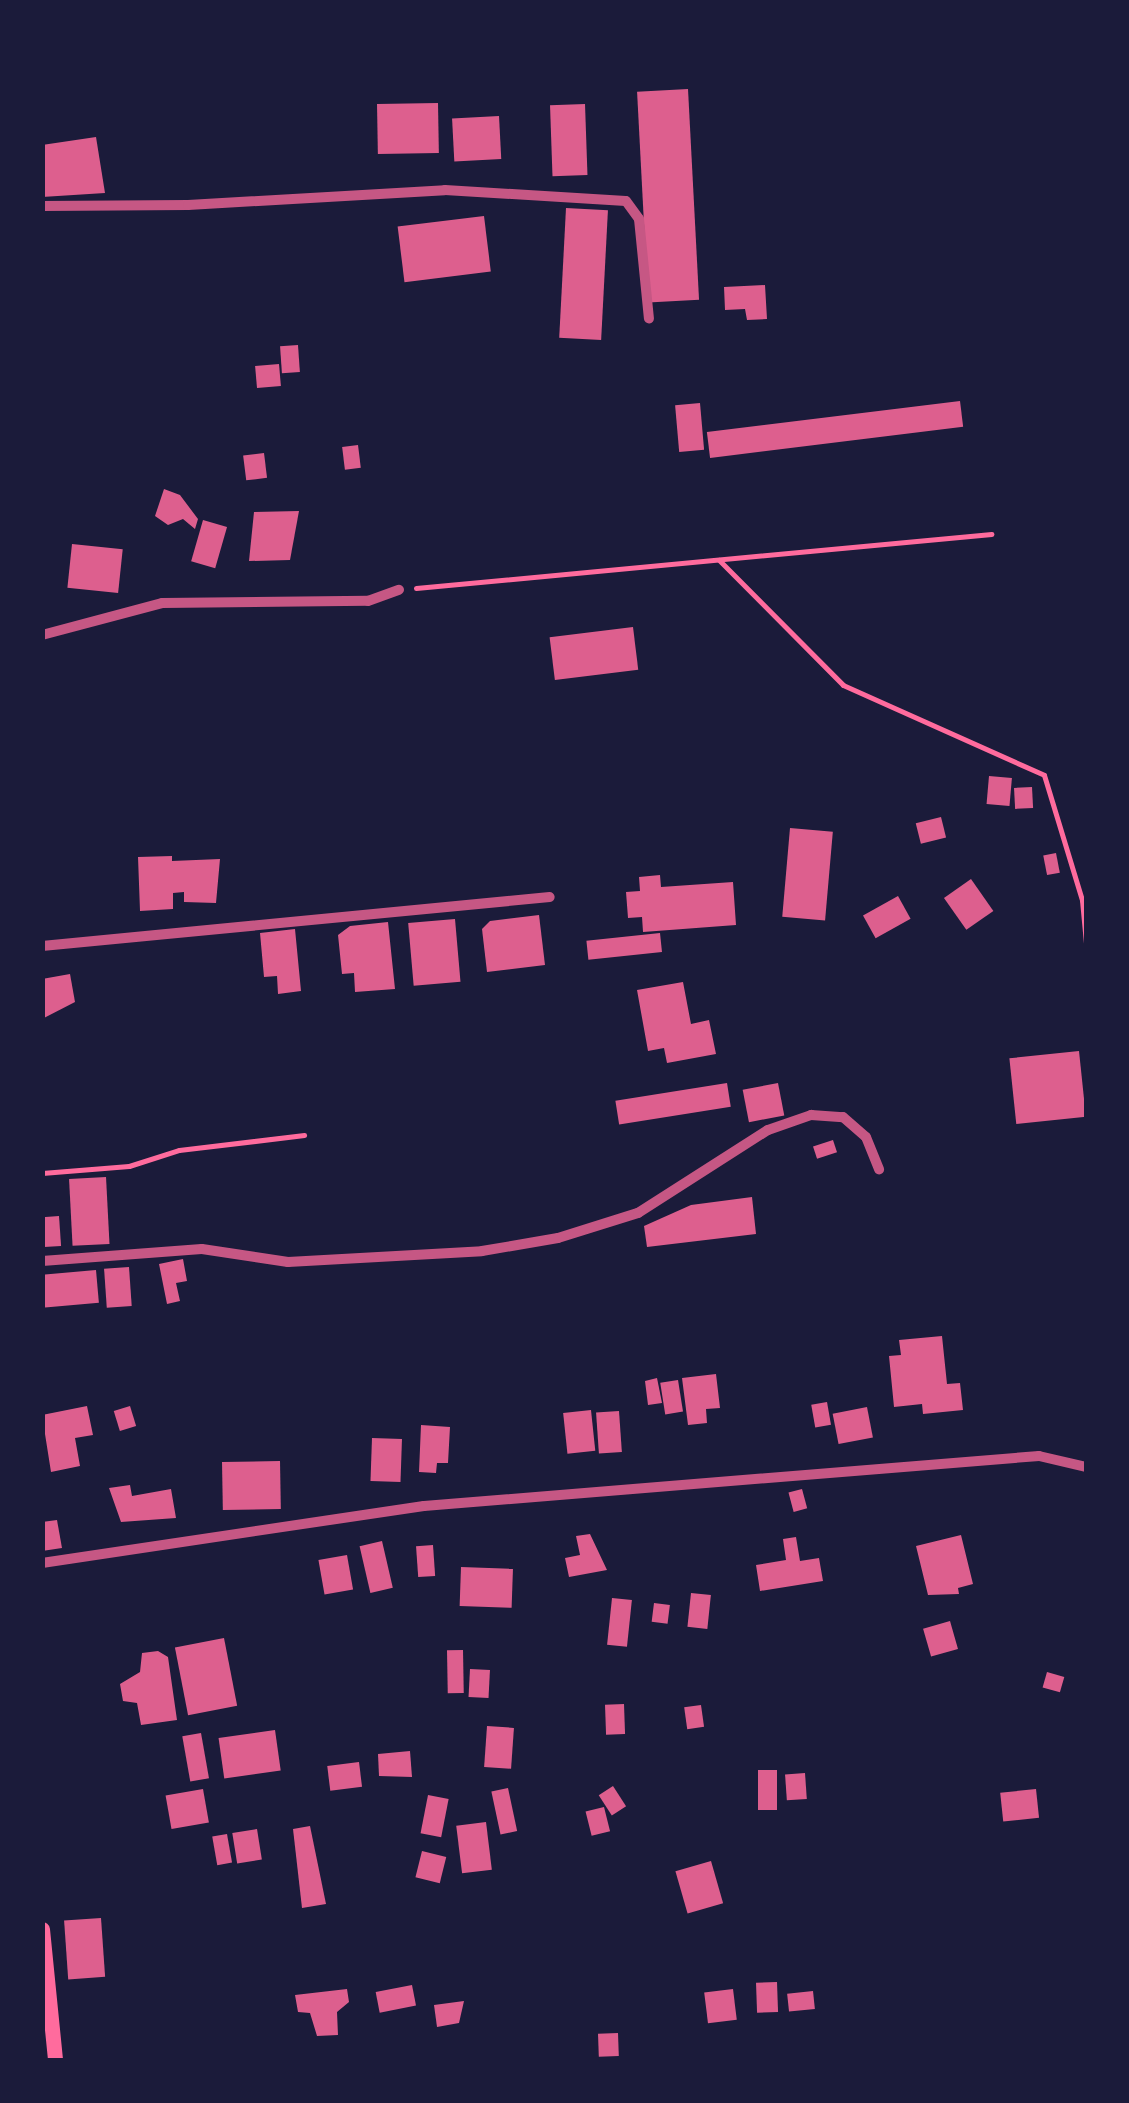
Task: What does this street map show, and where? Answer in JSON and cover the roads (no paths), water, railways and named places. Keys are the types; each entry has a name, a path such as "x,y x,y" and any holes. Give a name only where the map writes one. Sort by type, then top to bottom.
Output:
{"main road":[{"path":"42,1929 55,2060"}],"street":[{"path":"42,206 188,205 445,190 626,201 640,219 649,318"},
{"path":"42,635 162,603 368,601 398,590"},
{"path":"42,946 550,897"},
{"path":"42,1261 202,1248 288,1262 482,1250 558,1238 638,1213 768,1130 812,1115 843,1117 866,1137 878,1170"},
{"path":"42,1563 424,1506 1039,1456 1086,1467"}]}
